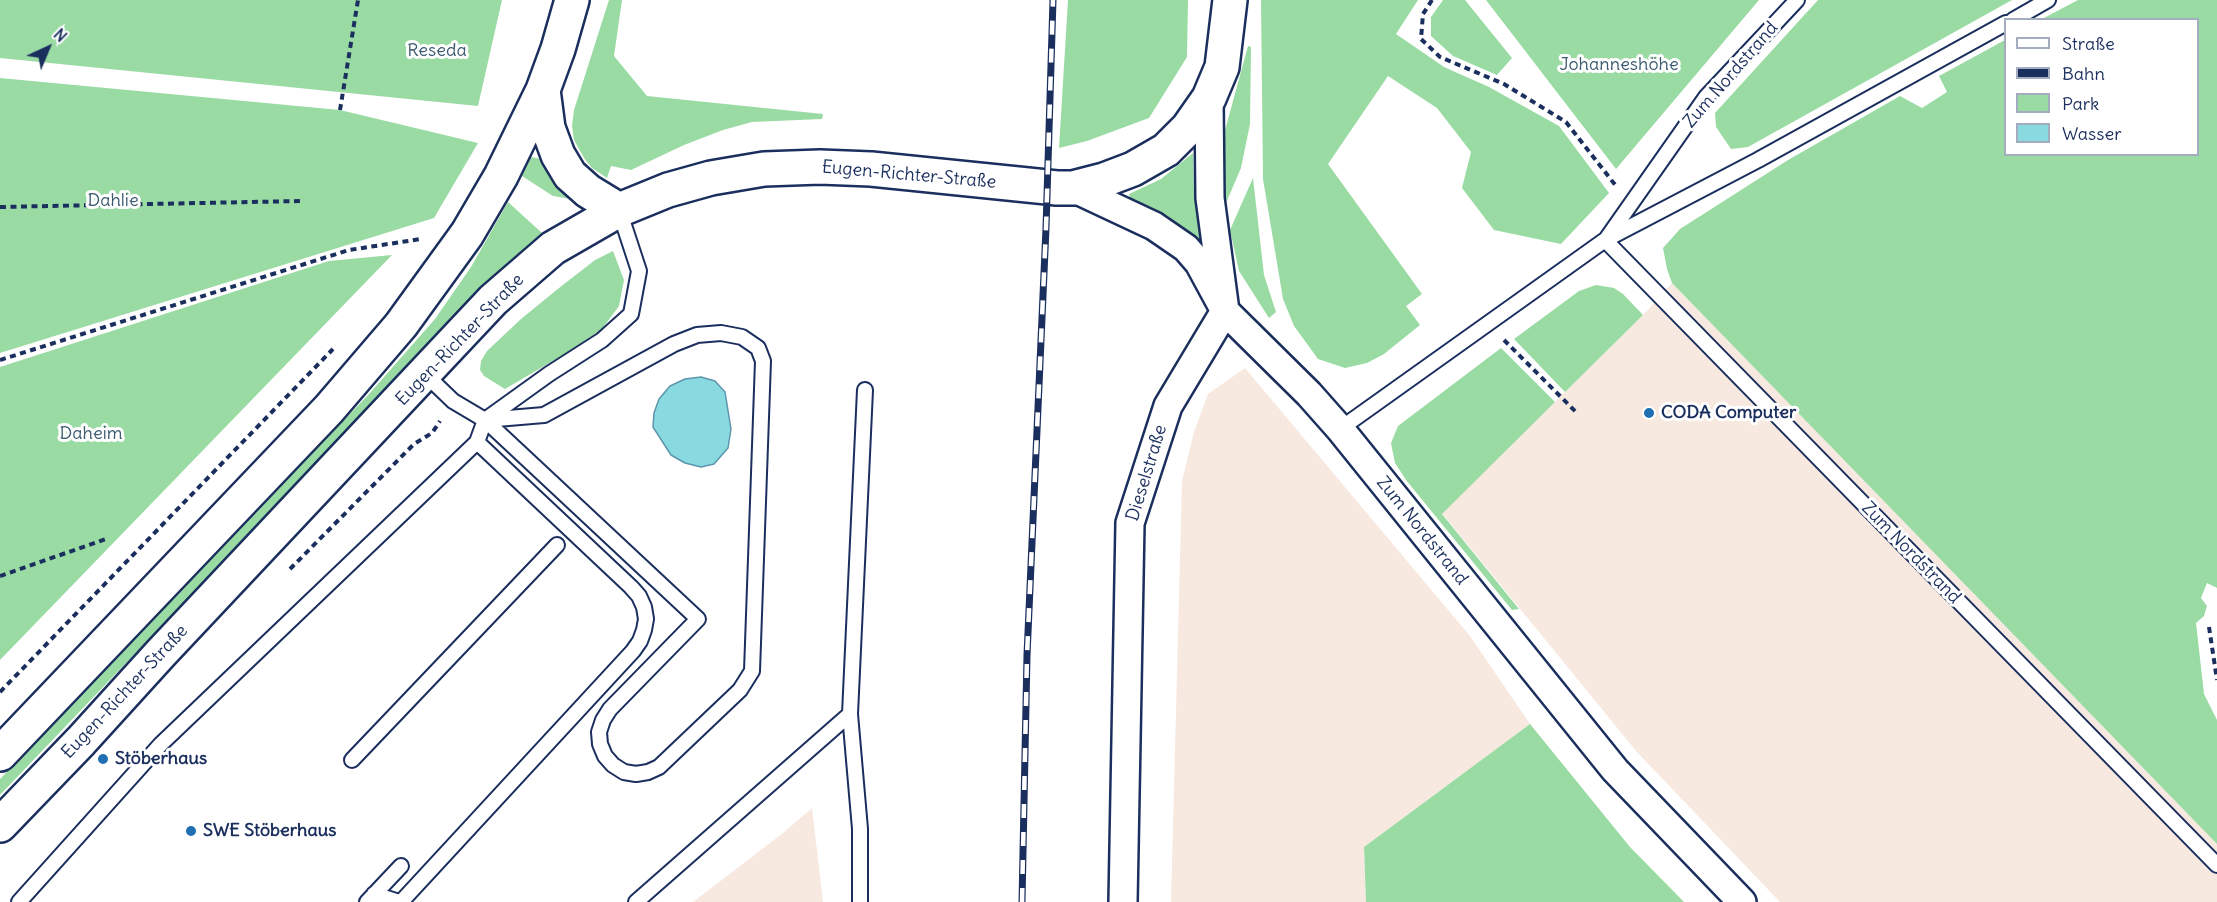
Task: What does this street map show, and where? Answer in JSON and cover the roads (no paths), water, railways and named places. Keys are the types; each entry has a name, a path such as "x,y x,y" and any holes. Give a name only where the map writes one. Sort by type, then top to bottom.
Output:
{"main road":[{"path":"0,754 329,409 401,325 467,234 501,176 543,90 572,0"},
{"path":"1065,188 1104,180 1133,169 1166,150 1188,128 1209,98 1222,67 1230,0"},
{"path":"543,90 548,129 558,156 570,175 588,191 619,210"},
{"name":"Eugen-Richter-Straße","path":"0,825 493,300 553,248 619,210 668,190 764,169 820,167 871,169 1065,188"}],"street":[{"path":"1209,98 1210,198 1226,311"},
{"name":"Zum Nordstrand","path":"1065,188 1154,226 1186,248 1199,263 1226,311 1309,394 1340,429 1615,770 1742,902"},
{"name":"Dieselstraße","path":"1123,902 1130,523 1168,406 1226,311"}],"lane":[{"name":"Zum Nordstrand","path":"1340,429 1605,240 1706,97 1797,0"},
{"path":"2016,18 2048,0"},
{"path":"1605,240 1758,160 2004,25"},
{"path":"19,902 161,744 477,442 485,420 549,374 602,340 631,315 639,271 619,210"},
{"name":"Zum Nordstrand","path":"1605,240 2217,865"},
{"path":"425,374 453,401 485,420 698,619 610,709 599,732 600,744 605,756 624,772 636,774 659,767 740,690 752,670 763,361 758,348 742,338 721,333 697,335 674,344 544,414 485,420"},
{"path":"860,902 860,829 850,714 865,390"},
{"path":"370,898 400,902 633,651 644,630 646,619 639,596 477,442"},
{"path":"352,760 557,545"},
{"path":"636,902 850,714"},
{"path":"370,898 401,866"}],"water":[{"path":"701,377 715,381 725,392 731,429 728,448 714,464 701,467 685,463 671,455 653,427 654,413 659,399 670,386 685,379"}],"railway":[{"path":"1022,902 1027,655 1046,228 1053,0"}],"place":[{"name":"CODA Computer","path":"1649,413"},
{"name":"Stöberhaus","path":"103,759"},
{"name":"SWE Stöberhaus","path":"191,831"}],"park label":[{"name":"Reseda","path":"437,51"},
{"name":"Johanneshöhe","path":"1619,65"},
{"name":"Dahlie","path":"113,201"},
{"name":"Daheim","path":"91,434"}]}
